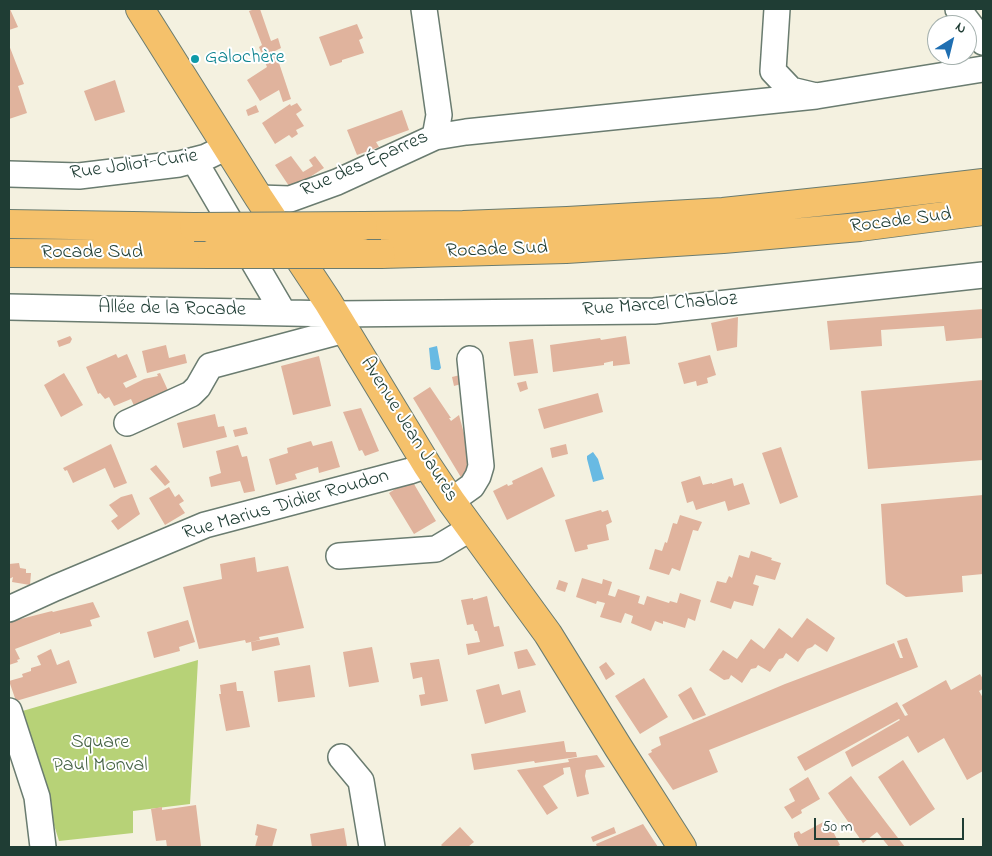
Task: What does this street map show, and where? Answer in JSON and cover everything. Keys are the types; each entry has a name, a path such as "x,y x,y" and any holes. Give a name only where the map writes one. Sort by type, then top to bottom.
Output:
{"main road":[{"name":"Avenue Jean Jaurès","path":"140,9 340,322 426,465 548,634 682,847"},
{"name":"Rocade Sud","path":"9,224 194,227 501,223 723,212 983,183"},
{"name":"Rocade Sud","path":"9,253 381,254 566,249 723,239 860,227 983,211"}],"street":[{"name":"Rue des Éparres","path":"259,198 290,198 336,182 435,138 438,116 424,9"},
{"path":"777,9 773,71 791,90 816,96"},
{"path":"958,9 983,42"},
{"path":"435,138 466,132 816,96 983,69"},
{"name":"Rue Joliot-Curie","path":"9,174 80,176 179,164 206,157 227,147"},
{"path":"194,160 284,312"},
{"name":"Rue Marcel Chabloz","path":"340,322 654,310 983,275"},
{"name":"Allée de la Rocade","path":"9,307 284,312 340,322"},
{"path":"127,423 191,394 198,387 210,366 340,322"},
{"path":"451,501 472,486 481,466 470,359"},
{"name":"Rue Marius Didier Roudon","path":"9,609 205,525 410,471 426,465"},
{"path":"339,556 436,548 471,528"},
{"path":"9,711 37,797 43,847"},
{"path":"341,757 361,781 372,847"}],"green space":[{"name":"Square Paul Monval","path":"198,660 190,804 133,811 133,833 59,841 19,712"}],"water":[{"path":"437,346 441,368 435,370 431,369 429,348"},
{"path":"593,452 598,459 604,479 593,482 587,456"}],"building":[{"path":"9,9 18,27 9,30"},
{"path":"260,9 271,41 278,38 281,48 275,51 291,99 283,102 279,90 260,101 247,80 267,67 259,47 262,45 249,11"},
{"path":"357,24 363,38 359,40 364,53 330,66 319,37"},
{"path":"9,45 24,84 18,86 27,113 9,119"},
{"name":"Galochère","path":"194,53 200,62 196,65 190,55"},
{"path":"115,80 125,112 95,121 84,91"},
{"path":"297,103 302,110 296,114 304,126 296,130 298,134 292,138 289,135 275,144 262,123 290,104 291,106"},
{"path":"256,105 259,112 248,116 246,110"},
{"path":"402,110 409,130 376,142 379,147 357,155 347,130"},
{"path":"291,156 303,172 313,166 309,160 315,156 324,168 291,189 275,165"},
{"path":"983,309 983,338 946,341 944,326 881,330 882,346 830,350 827,321"},
{"path":"738,317 737,347 717,351 711,323"},
{"path":"70,336 72,339 70,343 59,347 57,341"},
{"path":"626,336 630,364 613,366 613,361 604,363 604,365 553,372 550,345"},
{"path":"533,339 538,373 514,376 509,342"},
{"path":"166,345 169,358 185,354 187,363 147,373 142,351"},
{"path":"116,354 118,358 127,354 137,377 123,383 126,388 144,379 158,376 157,374 160,373 171,397 137,412 131,399 114,406 109,397 105,399 100,393 98,394 86,367"},
{"path":"710,355 716,375 707,378 708,383 697,386 696,381 684,384 678,363"},
{"path":"319,356 331,406 293,415 281,366"},
{"path":"64,373 83,405 61,417 44,385"},
{"path":"460,375 461,384 454,386 452,377"},
{"path":"983,380 983,460 868,469 861,391"},
{"path":"526,381 528,389 520,392 517,383"},
{"path":"430,387 451,418 449,418 451,421 459,415 472,474 462,479 413,398"},
{"path":"598,393 603,412 544,429 538,409"},
{"path":"361,408 379,451 365,456 362,450 359,451 343,412"},
{"path":"215,414 218,427 224,426 227,437 183,448 177,423"},
{"path":"246,427 248,434 235,437 233,430"},
{"path":"311,441 313,446 332,441 340,467 319,473 318,467 295,474 297,479 276,485 269,459 288,453 287,448"},
{"path":"111,444 127,483 114,488 105,468 73,483 67,470 65,471 63,468"},
{"path":"566,444 568,454 552,458 550,448"},
{"path":"238,445 242,457 247,456 255,491 244,493 240,481 211,487 209,477 221,473 216,451"},
{"path":"781,447 798,497 780,504 762,453"},
{"path":"156,465 170,482 165,486 150,469"},
{"path":"542,467 555,496 507,520 493,491 507,484 508,486 513,484 512,481"},
{"path":"700,476 703,485 732,478 734,486 743,483 750,504 728,511 725,501 696,510 693,501 687,503 681,482"},
{"path":"411,479 436,521 414,534 389,493"},
{"path":"169,487 175,497 179,494 184,501 179,504 185,513 165,525 149,498"},
{"path":"132,494 140,514 118,530 111,521 118,516 109,505 121,497"},
{"path":"983,495 983,574 962,576 963,592 906,597 886,584 881,504"},
{"path":"601,510 602,512 608,510 612,522 606,525 609,540 587,545 588,549 575,552 565,520"},
{"path":"680,515 702,522 698,531 693,530 680,571 672,568 669,575 649,569 655,549 662,551 665,542 667,543 673,523 677,524"},
{"path":"751,551 781,563 775,580 756,575 753,584 759,586 753,606 734,601 731,609 710,602 717,581 726,583 729,576 732,578 739,555 749,558"},
{"path":"255,557 257,572 288,566 304,628 259,637 260,640 246,643 245,640 199,649 183,587 222,579 220,564"},
{"path":"19,563 20,568 26,569 26,573 31,573 30,585 12,582 13,577 9,579 9,564"},
{"path":"582,578 602,584 603,579 612,582 608,595 615,597 618,589 640,596 638,603 644,605 647,596 669,603 670,601 677,603 680,593 701,600 695,621 688,618 685,628 663,621 663,624 655,621 651,631 631,623 633,616 625,613 621,623 600,617 605,603 597,601 596,604 576,597"},
{"path":"559,580 568,583 565,592 556,589"},
{"path":"487,596 494,627 499,626 504,646 468,655 466,644 480,642 473,624 467,625 461,600 473,598 473,600"},
{"path":"93,602 100,617 90,620 92,626 60,634 60,632 15,649 20,659 17,660 18,662 9,665 9,622"},
{"path":"807,618 835,638 827,652 815,644 807,649 798,662 786,653 770,672 758,665 756,668 751,669 742,683 731,675 729,679 724,680 709,670 723,650 737,659 751,639 764,649 779,628 792,638"},
{"path":"188,620 195,642 179,647 180,651 154,658 147,632"},
{"path":"278,637 280,645 252,651 251,642"},
{"path":"907,638 918,667 709,750 718,772 673,790 648,754 652,752 651,750 661,745 659,737 785,684 894,643 900,658 903,658 897,641"},
{"path":"372,647 379,682 349,687 343,652"},
{"path":"51,649 57,665 69,660 77,683 16,701 9,681 23,677 22,674 31,671 31,668 41,665 37,656"},
{"path":"527,649 536,665 518,669 514,652"},
{"path":"439,659 448,701 421,706 419,695 425,694 422,677 413,679 410,663"},
{"path":"606,662 615,674 606,680 599,667"},
{"path":"310,665 315,697 278,702 274,671"},
{"path":"980,674 983,679 983,689 979,691 983,698 983,771 967,780 944,738 918,753 908,736 852,767 845,752 899,719 805,771 797,757 897,702 905,716 908,715 902,705 946,680 951,690"},
{"path":"644,678 668,717 640,734 615,696"},
{"path":"236,682 237,691 243,691 250,727 226,731 219,694 221,694 220,685"},
{"path":"499,684 502,695 520,690 526,712 485,724 476,690"},
{"path":"691,687 706,715 693,720 678,695"},
{"path":"564,741 566,752 576,752 577,757 474,770 471,754"},
{"path":"597,755 605,767 586,770 585,776 589,794 577,797 570,767 563,768 564,774 543,786 558,808 547,815 517,770 569,762 568,759"},
{"path":"903,760 935,809 910,826 878,777"},
{"path":"851,776 905,847 889,847 877,832 863,843 828,793"},
{"path":"808,777 820,799 801,810 802,813 792,819 784,807 795,801 789,789"},
{"path":"196,805 201,846 167,847 166,840 156,841 151,809 162,807 162,810"},
{"path":"827,820 840,845 836,847 799,847 794,833 799,831 801,834"},
{"path":"257,824 277,829 272,847 255,847 258,836 255,835"},
{"path":"643,824 658,847 597,847 596,844"},
{"path":"460,827 474,842 468,847 443,847 441,845"},
{"path":"614,827 616,833 593,842 591,837"},
{"path":"344,828 347,846 312,847 310,834"}],"place":[{"name":"Galochère","path":"195,59"}]}
